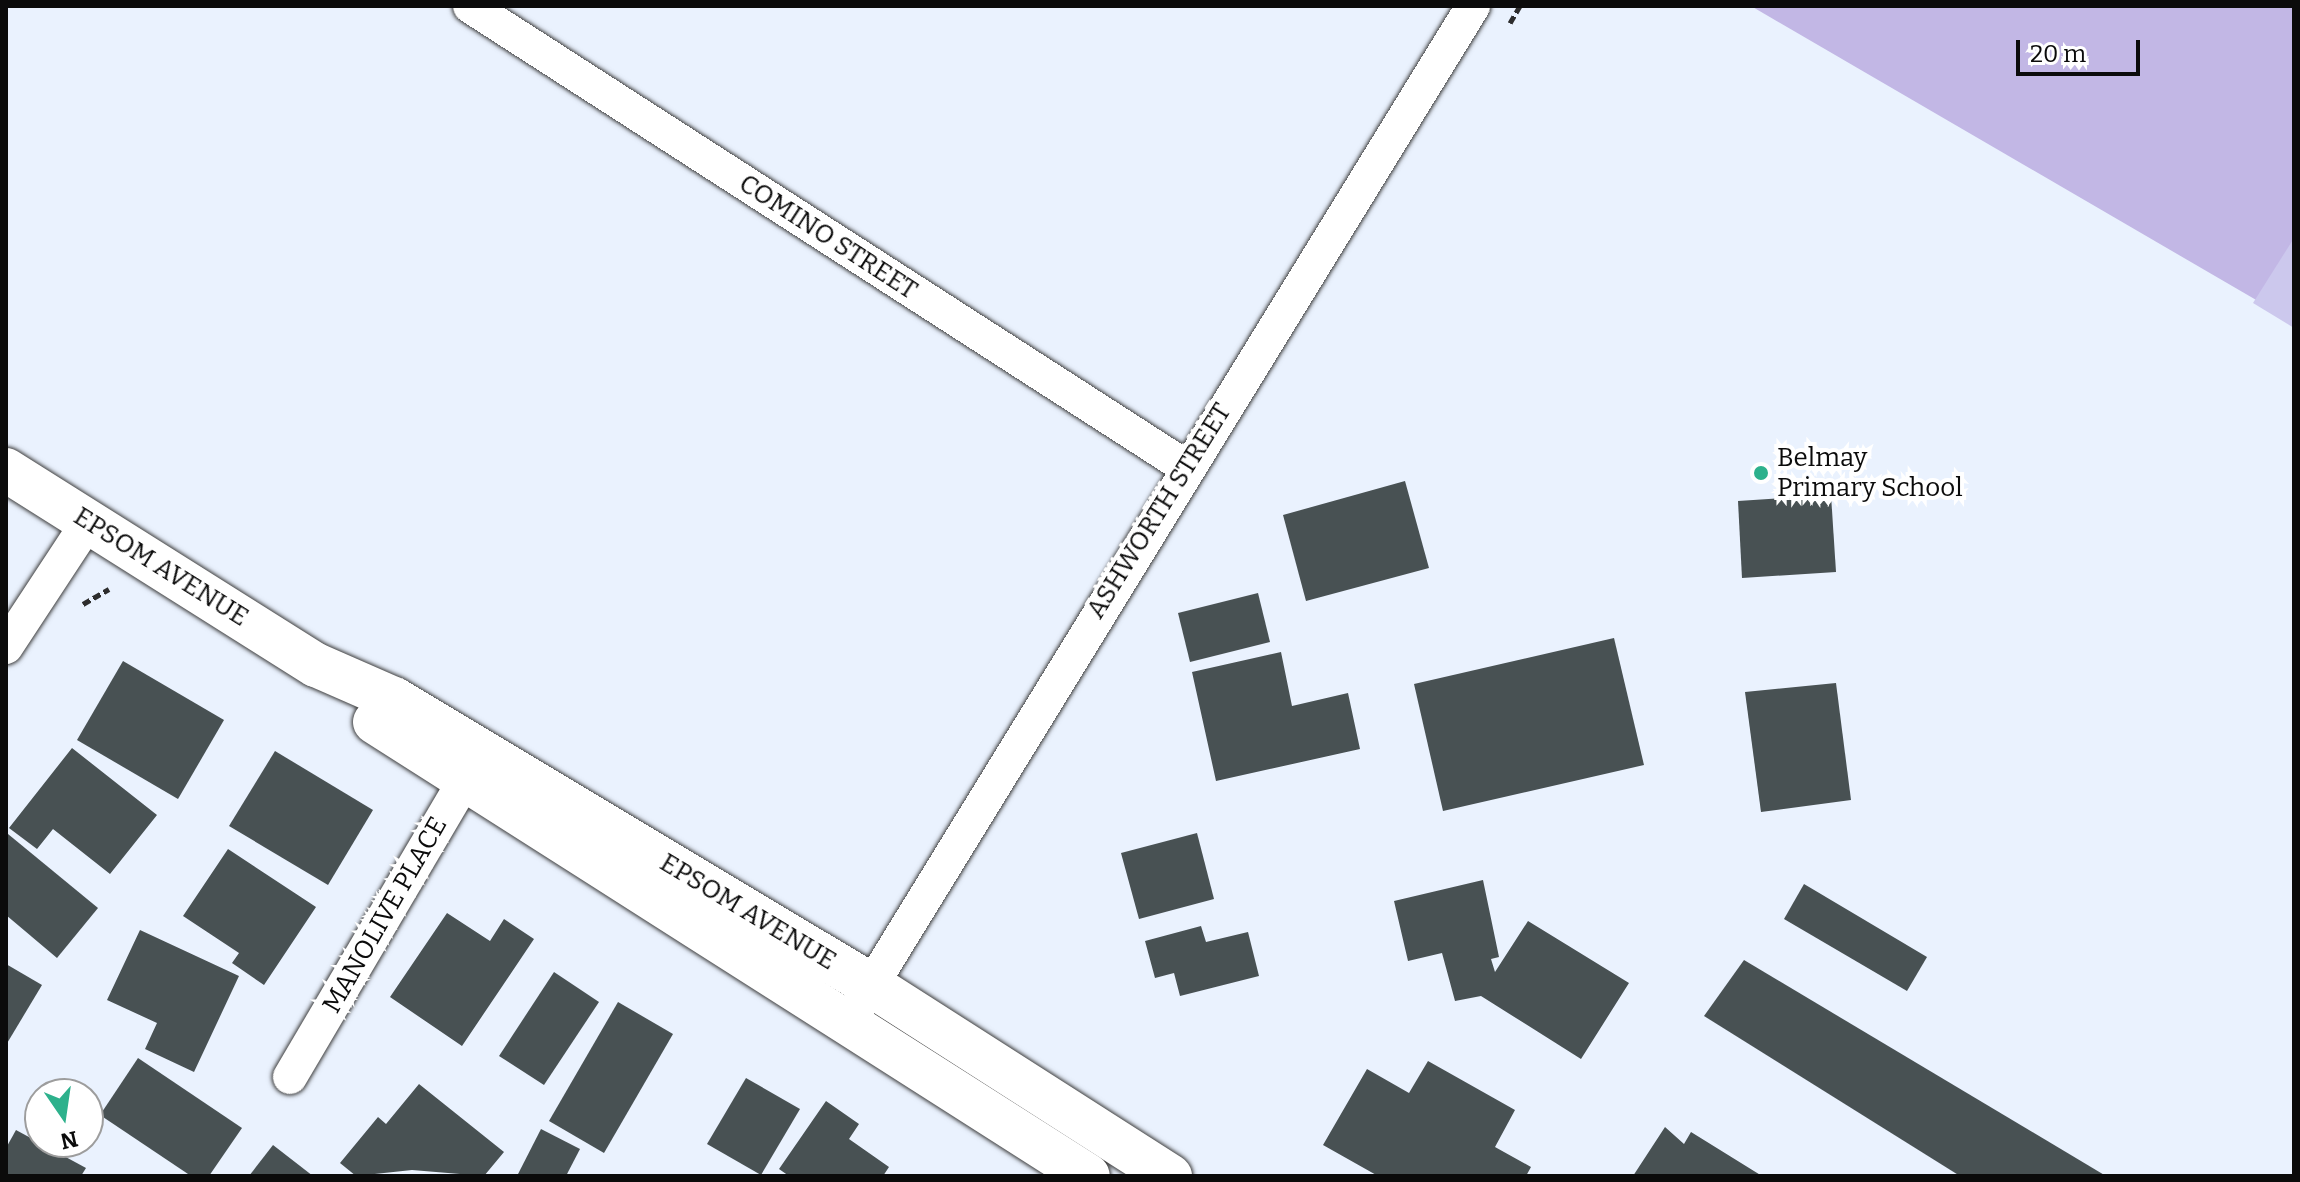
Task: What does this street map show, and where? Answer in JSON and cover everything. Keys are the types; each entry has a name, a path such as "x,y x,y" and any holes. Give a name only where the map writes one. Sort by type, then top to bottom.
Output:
{"street":[{"name":"COMINO STREET","path":"470,6 1186,467"},
{"name":"ASHWORTH STREET","path":"861,1002 1186,467 1473,6"},
{"name":"EPSOM AVENUE","path":"6,470 316,665 364,714 472,767 861,1002 1108,1159 1170,1176"},
{"path":"6,647 88,522"},
{"name":"MANOLIVE PLACE","path":"290,1077 472,767"},
{"name":"EPSOM AVENUE","path":"861,1002 1088,1176"}],"shaded area":[{"path":"1751,6 2294,6 2294,322"},
{"path":"2294,238 2294,328 2253,303"}],"building":[{"path":"1405,481 1429,568 1306,601 1283,515"},
{"path":"1831,495 1836,572 1742,578 1738,501"},
{"path":"1258,593 1270,642 1190,662 1178,613"},
{"path":"1614,638 1644,765 1443,811 1414,684"},
{"path":"1281,652 1292,706 1348,693 1360,749 1216,781 1192,672"},
{"path":"123,661 224,720 178,799 77,740"},
{"path":"1836,683 1851,800 1761,812 1745,692"},
{"path":"72,748 157,815 110,874 53,829 37,849 9,828"},
{"path":"275,751 373,810 328,885 229,826"},
{"path":"1197,833 1214,899 1139,919 1121,853"},
{"path":"8,834 98,908 57,958 6,915"},
{"path":"228,849 316,907 264,985 232,963 239,953 183,916"},
{"path":"1483,880 1499,957 1491,959 1495,972 1528,921 1629,983 1581,1059 1481,996 1455,1001 1442,953 1408,961 1394,901"},
{"path":"1804,884 1927,957 1907,991 1784,919"},
{"path":"447,913 490,941 504,919 534,939 462,1046 390,997"},
{"path":"1201,926 1206,942 1248,932 1259,976 1180,996 1174,973 1155,978 1145,941"},
{"path":"140,930 239,976 194,1072 145,1049 157,1023 107,1000"},
{"path":"1744,960 2106,1176 1960,1176 1704,1016"},
{"path":"6,964 42,985 6,1045"},
{"path":"554,972 599,1002 544,1085 499,1056"},
{"path":"618,1002 673,1034 604,1153 549,1121"},
{"path":"138,1058 242,1128 209,1176 191,1176 104,1118 104,1109"},
{"path":"1428,1061 1515,1110 1495,1147 1531,1167 1526,1176 1378,1176 1323,1145 1367,1069 1409,1093"},
{"path":"746,1078 800,1109 761,1175 707,1144"},
{"path":"419,1084 504,1152 484,1176 412,1170 356,1176 340,1163 378,1117 386,1124"},
{"path":"826,1101 859,1124 849,1139 889,1167 883,1176 789,1176 779,1169"},
{"path":"1665,1127 1684,1144 1691,1132 1762,1176 1633,1176"},
{"path":"541,1129 580,1149 566,1176 517,1176"},
{"path":"16,1130 24,1134 24,1158 68,1158 86,1168 81,1176 6,1176 6,1148"},
{"path":"273,1145 313,1176 249,1176"}],"place":[{"name":"Belmay Primary School","path":"1761,473"}]}
